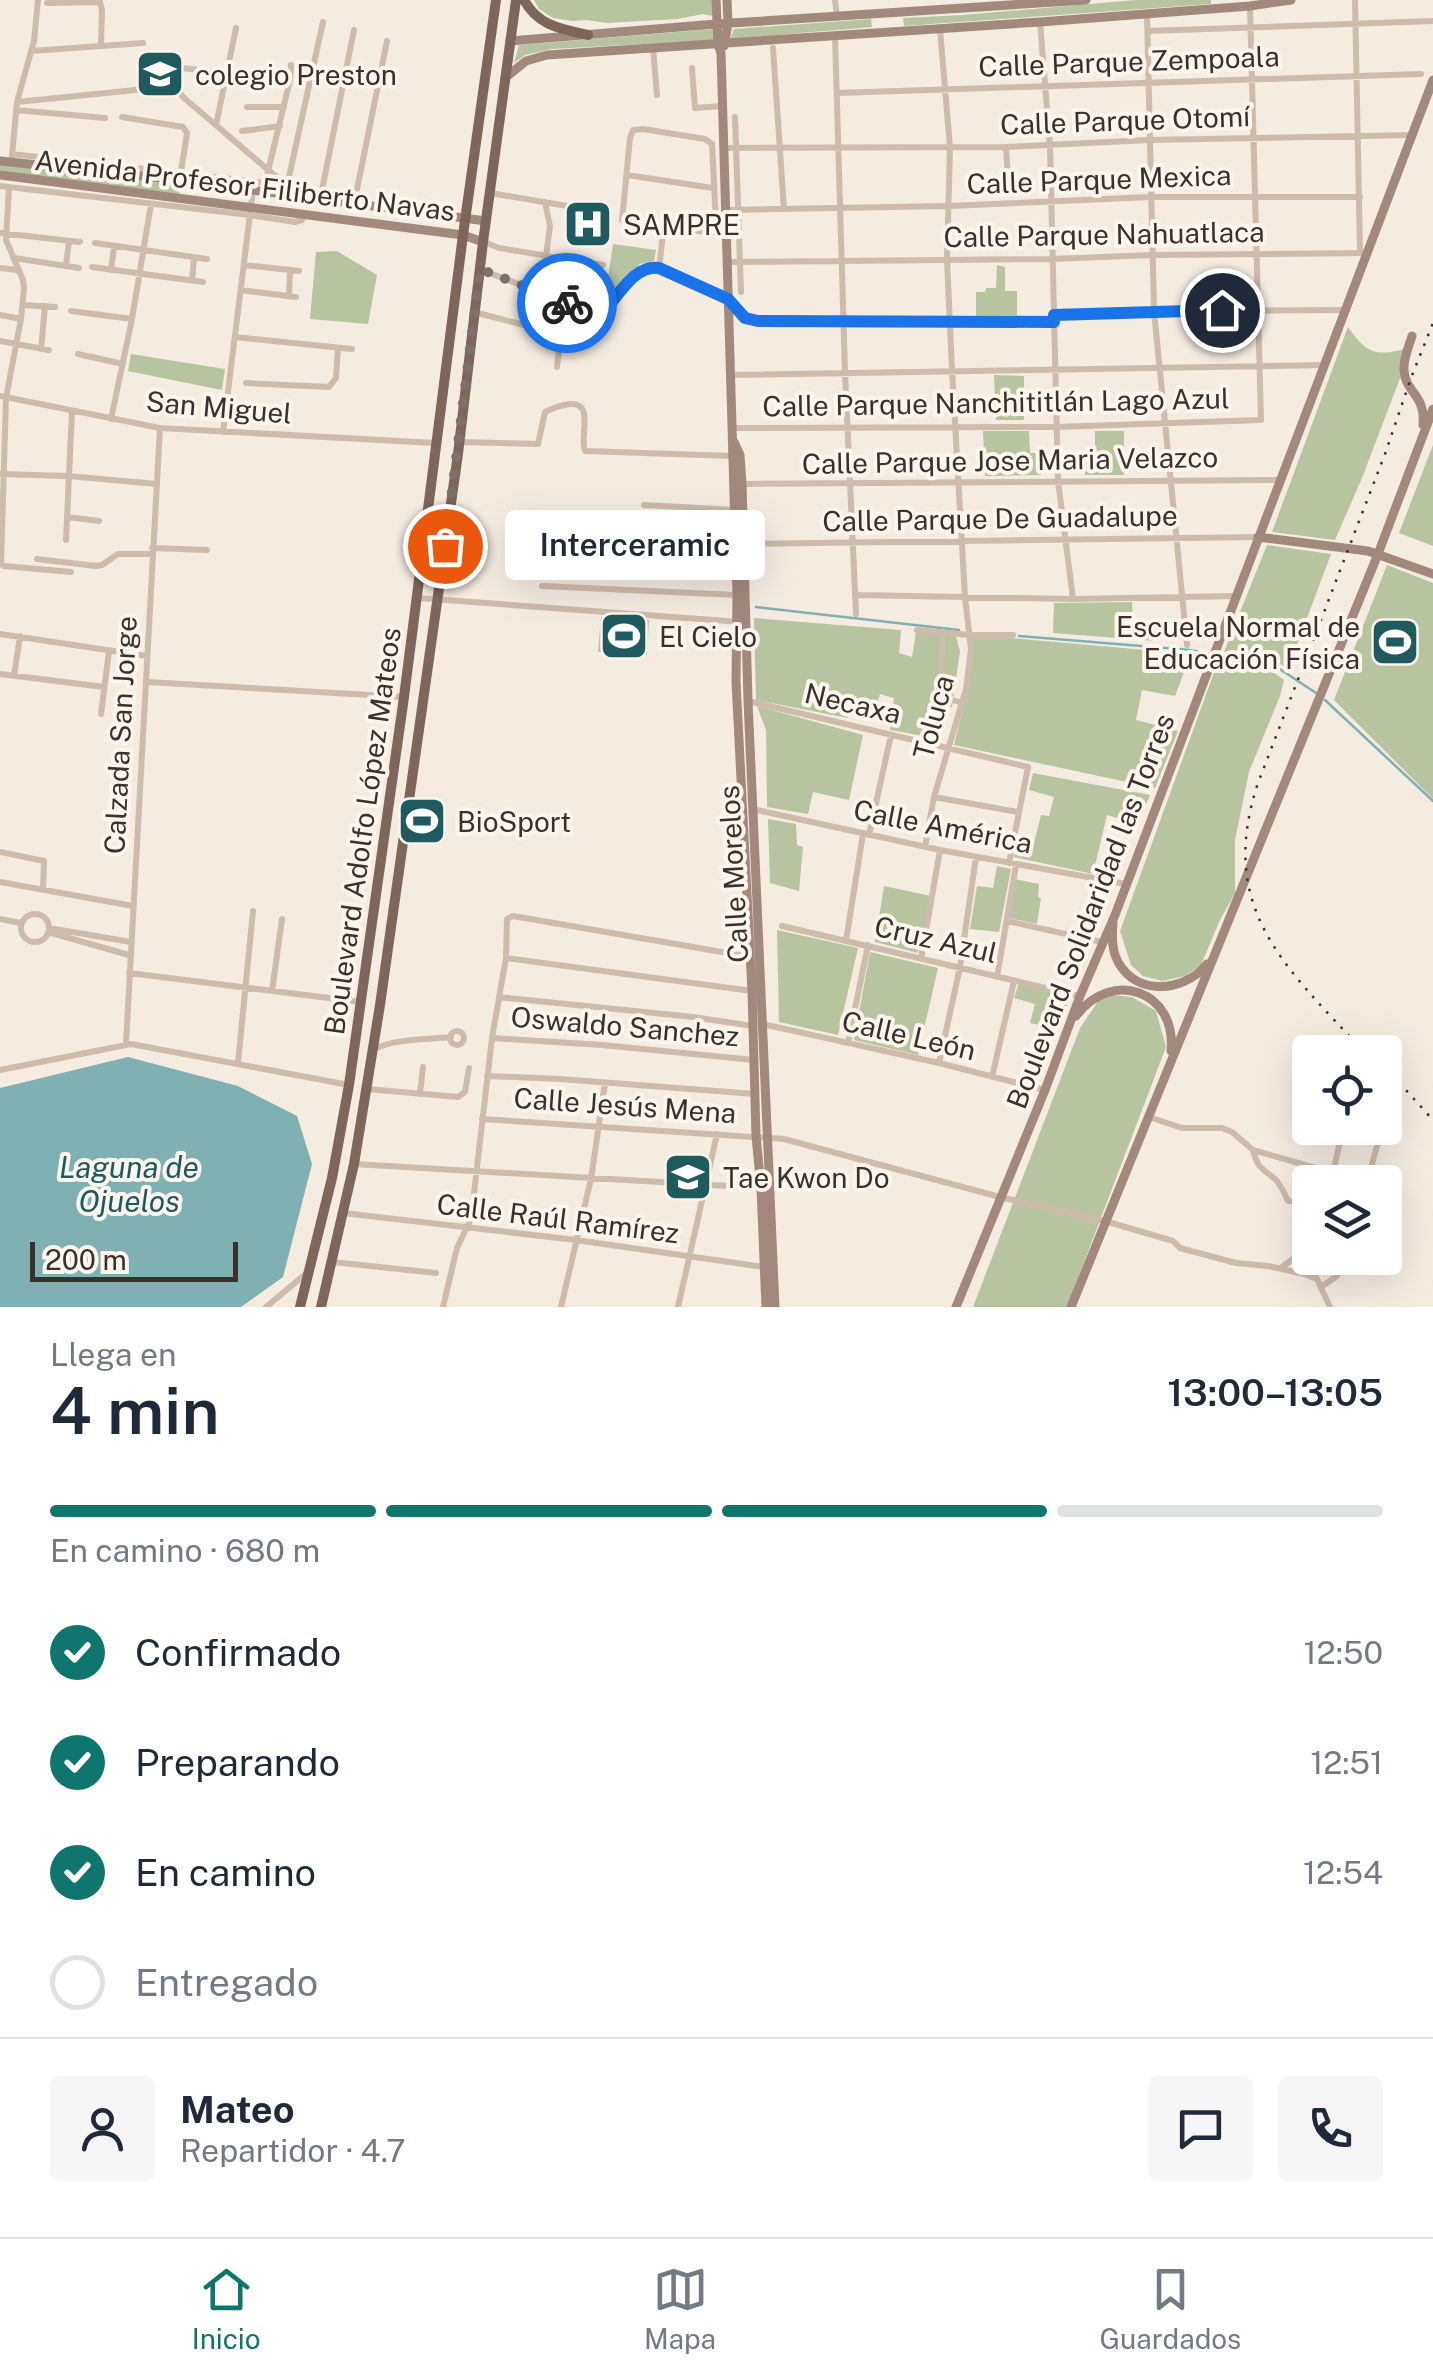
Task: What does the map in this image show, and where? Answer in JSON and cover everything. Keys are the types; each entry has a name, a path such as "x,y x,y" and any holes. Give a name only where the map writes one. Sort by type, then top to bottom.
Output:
{"main road":[{"name":"Boulevard Adolfo López Mateos","path":"300,1307 332,1178 349,1085 496,0"},
{"name":"Boulevard Adolfo López Mateos","path":"344,1213 374,1050 438,600 516,0"},
{"path":"524,0 541,21 588,35"},
{"path":"716,0 722,24"},
{"path":"722,24 727,0"},
{"path":"488,55 510,41 879,16 936,5 1086,0"},
{"path":"505,78 526,61 547,56 721,47 1291,0"},
{"path":"901,14 898,24 903,32"},
{"path":"879,16 884,24 880,34"},
{"name":"Calle Morelos","path":"722,24 732,456 741,622 736,682 755,958 761,1136"},
{"name":"Boulevard Solidaridad las Torres","path":"956,1307 1114,916 1346,310 1364,252 1433,80"},
{"name":"Avenida Profesor Filiberto Navas","path":"8,159 254,186 320,200 486,221"},
{"name":"Avenida Profesor Filiberto Navas","path":"0,176 250,211 462,235 482,242"},
{"path":"1412,336 1404,369 1407,382 1424,408 1422,438"},
{"path":"1071,1307 1433,410"},
{"name":"Calle Morelos","path":"732,440 740,456 742,484 737,595 748,701 752,809 752,991 758,1025 755,1094 775,1307"},
{"path":"1258,537 1378,554 1433,574"},
{"path":"1382,541 1394,560"},
{"path":"1114,916 1116,957 1129,974 1148,985 1170,987 1191,980 1218,945"},
{"path":"1069,1026 1096,996 1118,990 1140,993 1156,1004 1168,1021 1172,1040 1169,1064"},
{"name":"Calle Morelos","path":"766,1188 766,1307"},
{"path":"321,1307 344,1213"}],"street":[{"path":"834,0 837,18"},
{"path":"1355,0 1364,252"},
{"path":"101,45 101,3 43,2 16,106 8,159 182,172 254,186 222,432"},
{"path":"1250,6 1258,366"},
{"path":"1148,14 1154,311 1187,645"},
{"path":"1148,31 1433,21"},
{"path":"284,190 324,22"},
{"path":"1040,22 1050,146 1058,481 1073,600"},
{"path":"216,126 236,28"},
{"name":"Toluca","path":"925,847 934,797 962,703 971,649 964,597 952,370 947,259 950,147 940,29"},
{"path":"320,200 354,30"},
{"path":"835,36 856,614"},
{"path":"354,204 388,41"},
{"path":"31,51 143,43"},
{"path":"652,48 657,95"},
{"path":"774,48 784,209"},
{"path":"266,188 291,65"},
{"path":"227,73 182,68 175,86 284,190"},
{"path":"692,68 695,108 722,106"},
{"name":"Calle Parque Zempoala","path":"837,93 1422,74"},
{"path":"250,83 290,80"},
{"path":"16,106 175,86"},
{"path":"16,106 104,118"},
{"path":"247,107 284,107"},
{"path":"122,117 183,127 186,133 182,172"},
{"path":"735,117 741,292"},
{"path":"242,131 280,126"},
{"path":"634,130 710,142 716,224 712,234 622,220 628,175 634,130"},
{"name":"Calle Parque Otomí","path":"723,148 1050,146 1412,135"},
{"path":"1006,146 1009,192"},
{"path":"628,175 713,188"},
{"path":"72,572 2,565 3,397 17,345 24,283 3,234 4,187 250,211"},
{"path":"489,192 609,213"},
{"name":"Calle Parque Mexica","path":"726,210 1150,197 1360,197"},
{"path":"545,202 550,226 546,256"},
{"path":"111,419 151,204"},
{"path":"659,268 664,226"},
{"path":"3,234 80,242"},
{"path":"66,265 70,240"},
{"path":"482,242 603,265"},
{"path":"95,243 207,259"},
{"path":"110,270 114,247"},
{"name":"Calle Parque Nahuatlaca","path":"728,262 1364,252"},
{"path":"12,258 80,268"},
{"path":"192,281 194,258"},
{"path":"241,290 292,296 294,270 244,264"},
{"path":"92,267 203,282"},
{"path":"0,268 18,270"},
{"path":"480,269 600,312 641,270 659,268 728,299 741,315 751,320 950,322 1154,311 1346,310"},
{"path":"23,305 55,306"},
{"path":"0,341 45,349 45,306"},
{"path":"71,310 132,320"},
{"path":"474,312 578,338"},
{"path":"0,315 21,319"},
{"path":"557,367 562,334"},
{"path":"234,337 352,349"},
{"path":"246,382 331,386 336,378 338,348"},
{"path":"78,354 123,364"},
{"path":"731,376 1324,365"},
{"name":"Calle Parque Nanchititlán Lago Azul","path":"732,428 1260,420 1258,366"},
{"name":"San Miguel","path":"3,397 160,428 437,444"},
{"path":"459,442 538,444 546,412 580,404 585,414 584,450 732,456"},
{"path":"66,540 72,411"},
{"name":"Calzada San Jorge","path":"126,1044 160,428"},
{"path":"3,475 157,484"},
{"name":"Calle Parque Jose Maria Velazco","path":"742,484 1279,480"},
{"path":"644,505 734,510"},
{"path":"67,517 99,521"},
{"name":"Calle Parque De Guadalupe","path":"544,545 680,551 739,544 1258,537"},
{"path":"37,559 96,566 118,554 206,550"},
{"path":"542,586 737,595"},
{"path":"855,595 1073,600 1235,596"},
{"path":"418,598 741,622"},
{"path":"917,630 1013,635"},
{"path":"943,633 941,681 950,698 962,703"},
{"path":"0,634 147,656"},
{"path":"14,676 20,636"},
{"path":"101,714 109,651"},
{"path":"0,674 104,687"},
{"path":"147,682 404,696"},
{"name":"Necaxa","path":"748,701 1028,767 1018,812"},
{"path":"846,941 866,835 891,735"},
{"path":"934,797 1018,812 997,977"},
{"name":"Calle América","path":"752,809 925,847 1126,884"},
{"path":"921,959 940,850"},
{"path":"0,852 44,861 43,890"},
{"path":"938,1063 960,967 976,856"},
{"path":"0,882 133,906"},
{"path":"238,1063 252,911"},
{"path":"40,914 47,920 49,930 38,942 28,940 21,933 21,923 26,916 40,914"},
{"path":"443,1307 457,1248 471,1219 492,1038 506,958 506,922 510,917 755,958"},
{"path":"0,919 21,923"},
{"path":"272,990 282,919"},
{"path":"1006,921 1102,942"},
{"name":"Cruz Azul","path":"782,926 1080,996"},
{"path":"49,930 130,942"},
{"path":"49,930 130,955"},
{"path":"848,1043 868,946"},
{"path":"506,958 752,991"},
{"path":"129,973 361,1002"},
{"path":"992,1077 1014,980"},
{"name":"Calle León","path":"499,997 758,1025 1045,1090"},
{"path":"374,1050 394,1041 451,1037"},
{"name":"Oswaldo Sanchez","path":"492,1038 754,1060"},
{"path":"0,1070 126,1044 349,1085"},
{"path":"420,1094 422,1067"},
{"path":"367,1089 462,1096 470,1068"},
{"path":"487,1076 755,1094"},
{"path":"561,1307 591,1179 605,1082"},
{"path":"1148,1117 1182,1128 1222,1128 1254,1150 1307,1165"},
{"name":"Calle Jesús Mena","path":"482,1119 796,1141 1173,1241 1180,1248 1236,1264 1281,1268 1319,1283"},
{"path":"678,1307 716,1134"},
{"path":"1254,1150 1262,1171 1278,1182 1288,1201 1292,1201"},
{"path":"354,1164 766,1188"},
{"name":"Calle Raúl Ramírez","path":"344,1213 766,1267"},
{"path":"1281,1268 1292,1260"},
{"path":"332,1262 436,1273"},
{"path":"266,1307 309,1271"},
{"path":"1316,1275 1330,1307"},
{"path":"1319,1283 1338,1275"}],"green space":[{"path":"534,0 713,0 712,16 607,23 553,18 539,9"},
{"path":"1135,0 1211,0 1211,4 904,26 903,18 963,15"},
{"path":"871,19 872,27 730,39 734,29"},
{"path":"714,29 718,40 552,49 525,55 514,63 519,45"},
{"path":"0,162 180,184 181,189 179,194 0,173"},
{"path":"613,244 656,250 654,261 640,264 604,305"},
{"path":"337,251 377,275 368,324 310,319 316,252"},
{"path":"997,265 1005,267 1005,291 1017,291 1017,318 976,317 976,292 996,288"},
{"path":"1348,327 1375,352 1412,347 1335,540 1272,532"},
{"path":"131,354 225,369 222,390 128,371"},
{"path":"994,375 1024,376 1024,420 996,420"},
{"path":"983,431 1029,431 1030,453 1041,453 1041,475 985,476"},
{"path":"1095,431 1124,431 1124,475 1085,475 1085,455 1095,454"},
{"path":"1433,445 1433,546 1399,533"},
{"path":"1267,545 1331,554 1288,669 1258,650 1224,652"},
{"name":"Escuela Normal de Educación Física","path":"1387,565 1433,583 1433,799 1334,700"},
{"path":"1132,602 1133,624 1156,624 1157,641 1053,633 1054,603"},
{"name":"El Cielo","path":"601,617 649,620 647,655 598,652"},
{"path":"754,618 901,630 899,653 912,657 916,632 955,633 960,651 952,707 929,703 923,736 890,730 894,698 880,694 877,705 851,699 848,718 756,700"},
{"path":"965,634 1191,654 1175,696 1142,690 1136,720 1178,731 1155,788 954,745 972,643"},
{"path":"1220,656 1259,662 1284,680 1249,772 1235,840 1235,893 1201,965 1185,976 1162,981 1143,976 1131,965 1120,931"},
{"path":"757,706 863,735 849,800 813,792 808,814 767,807 766,730"},
{"path":"1033,773 1150,795 1131,822 1107,815 1093,874 1014,857 1017,845 1033,847 1041,815 1049,816 1054,797 1029,790"},
{"path":"768,819 796,824 797,845 803,847 799,891 770,883"},
{"path":"997,866 1011,869 999,932 970,929 977,886 993,888"},
{"path":"1015,879 1039,884 1037,924 1009,918"},
{"path":"884,886 931,896 918,953 875,942"},
{"path":"777,930 858,948 838,1035 779,1022"},
{"path":"870,952 938,968 918,1055 854,1040"},
{"path":"1019,983 1070,998 1057,1029 1030,1023 1035,1004 1014,998"},
{"path":"1103,994 1132,997 1156,1011 1166,1047 1067,1307 973,1307 1080,1028"}],"water":[{"name":"Laguna de Ojuelos","path":"128,1057 238,1086 297,1116 312,1164 283,1277 241,1307 0,1307 0,1088"}],"waterway":[{"path":"756,607 959,630"},
{"path":"1019,636 1212,654"},
{"path":"1219,656 1254,652 1319,695"},
{"path":"1325,700 1433,801"}],"railway":[{"path":"1348,1035 1285,963 1266,933 1253,901 1246,866 1247,827 1258,783 1433,323"},
{"path":"1402,1086 1433,1120"}],"way so far":[{"path":"445,546 480,269 567,303"}],"place":[{"name":"colegio Preston","path":"160,74"},
{"name":"SAMPRE","path":"588,224"},
{"name":"Interceramic","path":"445,546"},
{"name":"El Cielo","path":"624,636"},
{"name":"Escuela Normal de Educación Física","path":"1395,642"},
{"name":"BioSport","path":"422,821"},
{"name":"Tae Kwon Do","path":"688,1177"}],"route":[{"path":"567,303 600,312 636,274 650,267 728,299 745,318 758,321 1054,322 1054,315 1222,310"}]}
